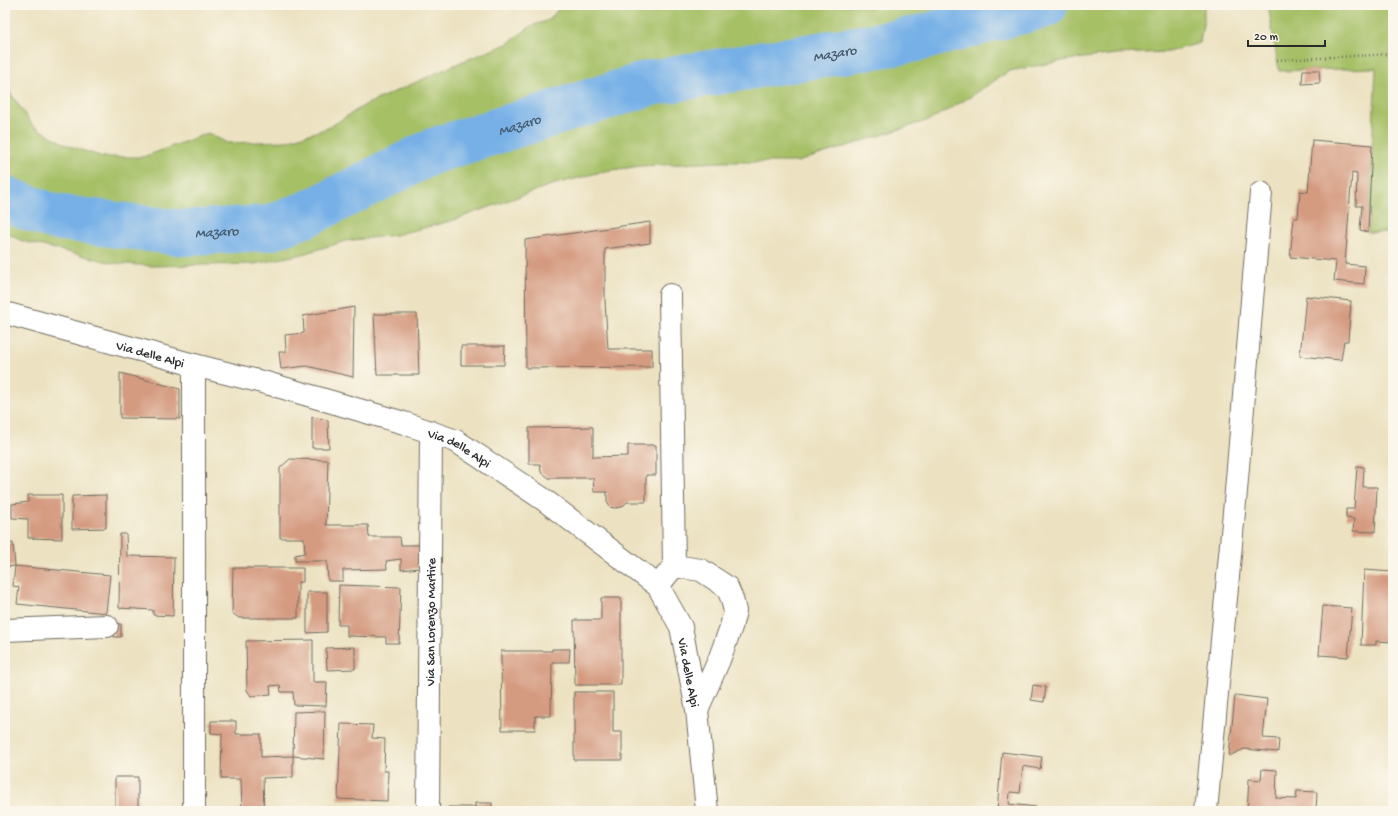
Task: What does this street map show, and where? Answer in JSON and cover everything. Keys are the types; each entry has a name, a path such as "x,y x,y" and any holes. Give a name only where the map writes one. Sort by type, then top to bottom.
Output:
{"street":[{"path":"1206,811 1236,491 1261,192"},
{"path":"658,586 674,566 670,295"},
{"name":"Via delle Alpi","path":"5,313 194,365 270,384 404,423 456,441 543,499 658,586 681,627 698,710 707,811"},
{"path":"194,365 194,811"},
{"name":"Via San Lorenzo Martire","path":"428,811 430,432"},
{"path":"674,566 701,570 727,587 732,599 734,611 731,627 698,710"},
{"path":"5,630 107,626"}],"path":[{"path":"1268,7 1277,5"},
{"path":"1277,60 1393,54"}],"green space":[{"path":"863,5 871,8 878,5 1204,5 1204,18 1200,43 1168,52 1116,54 1068,60 1009,71 970,97 932,119 797,162 721,162 641,166 605,171 548,186 451,221 395,235 346,241 302,254 255,264 152,266 113,263 22,241 5,232 5,85 33,126 67,145 103,157 143,157 208,133 227,143 287,141 328,128 365,105 461,62 507,44 531,26 549,20 561,6"},
{"path":"1268,5 1393,5 1393,233 1368,232 1376,68 1279,71"}],"building":[{"path":"1303,70 1319,70 1320,83 1302,84"},
{"path":"1312,140 1372,145 1368,232 1360,230 1362,206 1356,206 1357,174 1352,173 1345,264 1365,266 1364,284 1334,281 1336,261 1290,257 1294,218 1298,218 1300,191 1308,192"},
{"path":"650,222 650,243 605,249 605,302 608,349 652,349 652,367 526,368 525,240"},
{"path":"1306,296 1351,301 1348,341 1344,341 1341,360 1300,356"},
{"path":"354,307 353,377 307,366 281,369 279,352 286,352 285,335 304,333 303,316"},
{"path":"374,314 417,314 419,375 377,375"},
{"path":"461,346 505,346 504,365 461,365"},
{"path":"120,373 180,389 180,419 120,418"},
{"path":"312,417 328,420 329,448 312,448"},
{"path":"593,427 593,457 628,456 628,445 656,445 656,475 646,475 646,502 627,502 622,507 610,507 607,502 607,492 594,492 593,478 549,478 541,472 540,464 529,464 529,428"},
{"path":"290,459 328,460 326,525 368,525 369,537 400,537 401,545 419,545 420,568 401,570 401,559 386,561 387,569 343,570 343,581 328,581 327,561 295,561 295,555 305,553 304,538 280,538 280,468"},
{"path":"1357,466 1364,467 1363,487 1377,487 1375,532 1353,531 1354,519 1346,518 1346,509 1354,509"},
{"path":"28,495 62,495 62,539 28,538 28,519 12,518 12,504 28,502"},
{"path":"106,495 106,528 72,529 72,496"},
{"path":"120,534 126,534 127,556 174,557 173,616 153,615 153,610 119,608"},
{"path":"13,543 15,566 7,567 6,544"},
{"path":"15,566 110,575 106,613 17,604 19,587 13,586"},
{"path":"233,568 303,568 303,582 298,582 298,618 239,618 232,613"},
{"path":"1364,570 1393,572 1393,642 1376,641 1376,645 1361,645"},
{"path":"339,585 401,587 399,643 386,643 386,637 347,636 347,625 338,625"},
{"path":"307,592 327,592 327,632 307,633"},
{"path":"601,598 621,598 621,685 575,685 574,620 601,620"},
{"path":"1323,606 1352,608 1348,657 1319,655"},
{"path":"114,624 121,624 121,637 114,637"},
{"path":"313,640 313,682 327,682 326,706 294,705 293,692 281,692 280,685 270,686 271,694 251,696 247,690 246,641"},
{"path":"355,647 355,669 327,670 326,648"},
{"path":"552,649 570,649 569,662 552,662 551,716 535,716 535,730 502,730 501,651 552,651"},
{"path":"1033,685 1046,687 1044,702 1031,700"},
{"path":"574,692 613,692 613,732 622,732 622,760 574,760"},
{"path":"1235,695 1267,699 1263,738 1279,739 1278,752 1244,749 1229,756"},
{"path":"325,711 324,759 293,756 294,712"},
{"path":"211,721 236,721 236,734 261,734 261,757 293,756 293,777 263,778 264,811 242,811 241,779 221,779 222,734 211,733"},
{"path":"341,724 373,725 372,738 385,739 384,771 388,771 387,801 338,799"},
{"path":"1002,752 1042,757 1040,769 1023,766 1020,793 1010,792 1009,804 1037,807 1037,811 997,811"},
{"path":"1262,769 1277,770 1276,798 1296,799 1297,791 1317,792 1316,811 1247,811 1249,779 1261,780"},
{"path":"115,777 138,777 138,808 115,808"},
{"path":"475,803 492,803 492,811 448,811 448,807 475,807"}],"waterway":[{"name":"Mazaro","path":"5,199 54,217 182,233 268,228 307,214 433,151 650,83 916,39 1045,5"}]}
